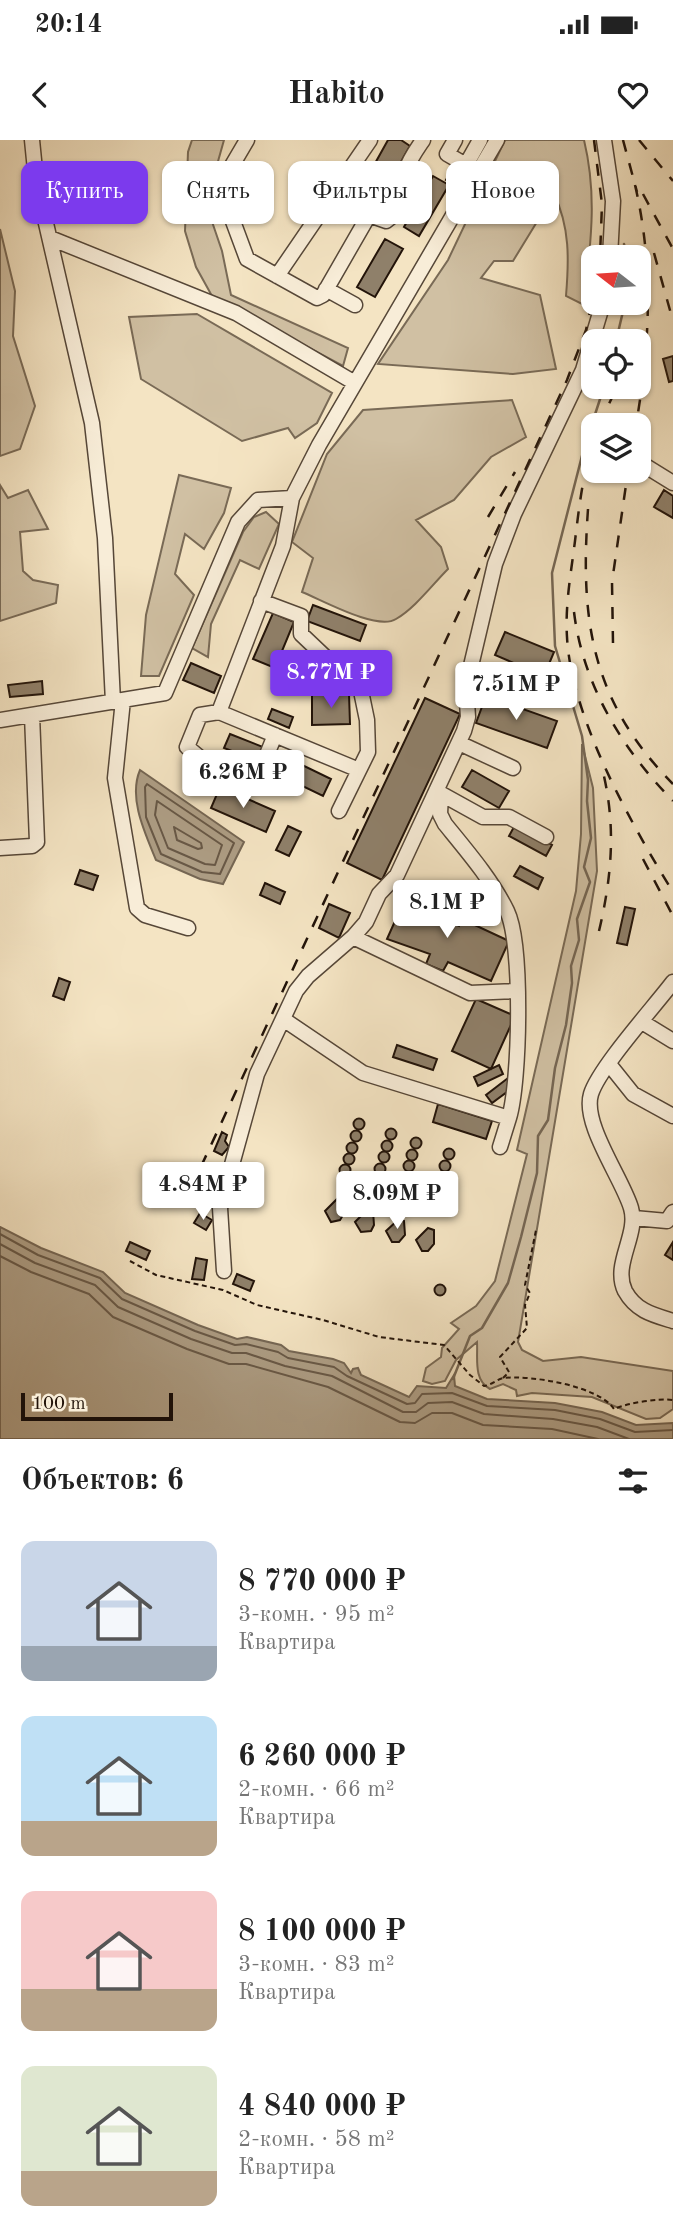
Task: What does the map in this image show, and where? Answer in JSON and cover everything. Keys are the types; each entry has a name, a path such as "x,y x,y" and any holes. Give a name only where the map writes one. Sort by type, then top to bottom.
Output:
{"street":[{"path":"32,140 36,180 92,423 105,538 118,701 116,778 137,908 145,915 188,928"},
{"path":"247,140 227,174 224,197 247,259 317,298 326,289 369,215 386,221 391,217 404,194 405,171 423,140"},
{"path":"276,276 370,140"},
{"path":"455,140 447,154 466,165 480,140"},
{"path":"219,712 283,546 292,498 355,383 497,140"},
{"path":"604,140 613,201 611,245"},
{"path":"50,238 236,313 355,383"},
{"path":"326,289 355,306"},
{"path":"224,1271 220,1208 257,1074 296,991 308,976 353,937 366,922 379,894 397,875 439,793 468,717 466,687 498,555 514,514 583,370 599,315"},
{"path":"651,469 673,483"},
{"path":"0,720 165,693 238,522 258,500 292,498"},
{"path":"261,601 301,616 299,632 361,691 368,743 359,770 339,811"},
{"path":"469,674 537,698"},
{"path":"275,735 254,786 222,776 187,747 200,715 219,712 275,735 359,770"},
{"path":"0,848 32,846 37,842 32,715"},
{"path":"458,743 513,768"},
{"path":"439,793 488,819 509,817 546,837"},
{"path":"439,793 440,814 445,824 509,914 514,934 519,1049 516,1096 500,1147"},
{"path":"353,937 470,993 516,991"},
{"path":"673,982 609,1065 591,1094 589,1111 626,1190 634,1219 621,1269 624,1288 643,1312 673,1321"},
{"path":"283,1019 363,1073 509,1118"},
{"path":"642,1022 673,1041"},
{"path":"609,1065 633,1094 673,1116"},
{"path":"634,1219 671,1221"}],"path":[{"path":"130,1261 156,1275 223,1290 257,1305 323,1320 379,1337 444,1345 470,1375 484,1386 494,1384 509,1372 500,1357 527,1328 525,1305 530,1293 525,1285 536,1230"},
{"path":"502,1378 555,1380 608,1399 614,1409 629,1402 645,1404 663,1399 673,1400"}],"shaded area":[{"path":"192,140 224,140 218,161 188,161"},
{"path":"505,140 584,140 592,202 590,245 581,245 581,304 566,296 567,244 559,206 559,161 495,161"},
{"path":"185,224 213,224 222,251 231,295 348,348 343,366 212,296 196,267"},
{"path":"465,224 536,224 513,261 494,261 481,278 540,295 556,369 513,374 378,364 448,260"},
{"path":"0,229 15,291 13,336 35,406 20,449 0,456"},
{"path":"197,314 332,393 317,423 295,438 288,428 242,441 141,379 129,317"},
{"path":"512,400 526,437 491,457 454,500 416,520 441,547 448,569 410,609 396,619 376,621 349,613 302,592 313,558 292,542 327,454 363,410"},
{"path":"179,475 231,488 224,513 204,549 185,534 175,574 194,595 159,676 141,676 146,615"},
{"path":"0,485 8,498 28,490 48,529 20,532 23,571 33,580 58,585 56,603 0,621"},
{"path":"266,512 279,524 259,569 240,560 211,624 208,657 192,648 243,532 254,517"},
{"path":"582,744 593,788 597,871 518,1342 522,1350 543,1361 581,1357 673,1371 673,1409 660,1418 646,1419 592,1397 532,1393 517,1396 516,1390 503,1384 490,1389 479,1374 477,1342 456,1360 445,1381 432,1384 423,1381 426,1368 441,1357 442,1348 459,1329 451,1323 476,1306 495,1281 527,1154 517,1150 576,891 581,834"}],"water":[{"path":"140,770 244,842 223,884 200,879 156,860 137,804"},
{"path":"0,1227 41,1248 103,1272 125,1293 198,1325 237,1339 247,1337 281,1345 289,1351 333,1359 344,1363 351,1373 358,1368 361,1375 409,1397 417,1386 446,1388 454,1375 455,1386 487,1399 555,1403 602,1412 636,1425 673,1423 673,1439 0,1439"}],"building":[{"path":"388,140 401,140 410,146 402,161 376,161"},
{"path":"432,178 446,183 446,190 432,214"},
{"path":"406,224 426,224 419,236 404,227"},
{"path":"385,239 403,249 375,297 357,287"},
{"path":"673,356 673,381 669,382 663,359"},
{"path":"664,490 673,496 673,518 654,507"},
{"path":"313,605 366,625 360,641 307,621"},
{"path":"273,613 294,622 275,668 253,659"},
{"path":"505,632 554,652 544,676 495,655"},
{"path":"191,663 221,676 214,693 183,680"},
{"path":"42,681 43,694 10,697 8,685"},
{"path":"349,694 350,724 312,725 312,695"},
{"path":"486,696 557,721 547,748 476,723"},
{"path":"425,698 460,714 382,880 347,863"},
{"path":"272,709 293,717 289,728 268,719"},
{"path":"230,734 268,749 263,763 224,748"},
{"path":"296,762 331,779 323,796 288,779"},
{"path":"472,770 509,791 499,808 462,787"},
{"path":"220,787 275,811 266,832 211,808"},
{"path":"515,825 552,845 546,856 509,836"},
{"path":"288,826 301,832 289,856 276,850"},
{"path":"520,866 543,878 538,889 514,876"},
{"path":"80,870 98,876 93,890 75,884"},
{"path":"265,883 285,892 280,904 260,895"},
{"path":"408,892 428,901 424,910 459,926 462,919 509,941 491,981 448,962 443,971 426,964 430,954 387,939"},
{"path":"329,904 350,913 339,938 319,928"},
{"path":"625,907 635,909 627,945 617,943"},
{"path":"59,978 70,982 64,1000 53,996"},
{"path":"476,999 515,1016 491,1069 452,1051"},
{"path":"397,1045 437,1059 433,1070 393,1057"},
{"path":"499,1065 503,1074 478,1086 474,1077"},
{"path":"508,1078 515,1086 492,1103 486,1095"},
{"path":"438,1104 492,1121 486,1139 433,1122"},
{"path":"359,1119 363,1120 363,1128 359,1129 355,1128 354,1124 355,1120"},
{"path":"391,1129 395,1130 395,1138 391,1139 387,1138 386,1134 387,1130"},
{"path":"356,1131 360,1132 360,1140 356,1141 352,1140 351,1136 352,1132"},
{"path":"222,1132 227,1135 225,1141 229,1147 222,1155 214,1151"},
{"path":"416,1138 420,1139 420,1147 416,1148 412,1147 411,1143 412,1139"},
{"path":"387,1141 391,1142 391,1150 387,1151 383,1150 382,1146 383,1142"},
{"path":"352,1143 356,1144 356,1152 352,1153 348,1152 347,1148 348,1144"},
{"path":"449,1149 453,1150 453,1158 449,1159 445,1158 444,1154 445,1150"},
{"path":"412,1150 416,1151 416,1159 412,1160 408,1159 407,1155 408,1151"},
{"path":"384,1152 388,1153 388,1161 384,1162 380,1161 379,1157 380,1153"},
{"path":"349,1154 353,1155 353,1163 349,1164 345,1163 344,1159 345,1155"},
{"path":"409,1161 413,1162 413,1170 409,1171 405,1170 404,1166 405,1162"},
{"path":"445,1161 449,1162 449,1170 445,1171 441,1170 440,1166 441,1162"},
{"path":"380,1164 384,1165 384,1173 380,1174 376,1173 375,1169 376,1165"},
{"path":"345,1165 349,1166 349,1174 345,1175 341,1174 340,1170 341,1166"},
{"path":"442,1172 446,1173 446,1181 442,1182 438,1181 437,1177 438,1173"},
{"path":"405,1173 409,1174 409,1182 405,1183 401,1182 400,1178 401,1174"},
{"path":"376,1175 380,1176 380,1184 376,1185 372,1184 371,1180 372,1176"},
{"path":"402,1184 406,1185 406,1193 402,1194 398,1193 397,1189 398,1185"},
{"path":"438,1184 442,1185 442,1193 438,1194 434,1193 433,1189 434,1185"},
{"path":"435,1195 439,1196 439,1204 435,1205 431,1204 430,1200 431,1196"},
{"path":"337,1199 343,1201 343,1215 340,1220 331,1222 325,1211"},
{"path":"368,1209 373,1211 374,1225 371,1231 361,1232 355,1222"},
{"path":"200,1213 212,1220 206,1230 194,1223"},
{"path":"399,1219 404,1221 405,1235 399,1242 392,1242 386,1231"},
{"path":"428,1228 434,1230 434,1244 428,1251 422,1251 416,1240"},
{"path":"130,1242 150,1251 146,1260 126,1251"},
{"path":"673,1242 673,1260 665,1255"},
{"path":"196,1258 207,1260 204,1280 192,1279"},
{"path":"237,1274 254,1281 250,1291 233,1284"},
{"path":"440,1285 444,1286 444,1294 440,1295 436,1294 435,1290 436,1286"}],"waterway":[{"path":"619,329 622,315"},
{"path":"453,1379 470,1336 482,1328 508,1283 521,1237 537,1173 538,1136 548,1120 555,1068 566,1025 572,983 571,966 579,940 577,919 590,882 584,867 591,838 588,780 582,736 555,646 552,573 584,448 600,399"}],"railway":[{"path":"594,140 602,204 600,245"},
{"path":"623,140 637,192"},
{"path":"639,140 673,181"},
{"path":"635,185 645,246 648,305 638,413"},
{"path":"643,194 673,249"},
{"path":"654,253 673,321"},
{"path":"191,1188 567,380 589,315"},
{"path":"605,413 611,399"},
{"path":"488,517 515,472"},
{"path":"584,483 569,589 567,637 571,668 579,701 606,769 639,835 673,892"},
{"path":"613,643 612,582 626,483"},
{"path":"588,509 586,587 597,657 608,690 624,722 645,753 673,784"},
{"path":"574,612 586,665 608,714 637,760 673,801"},
{"path":"599,931 611,851 610,812 603,772"},
{"path":"643,859 673,916"}]}
